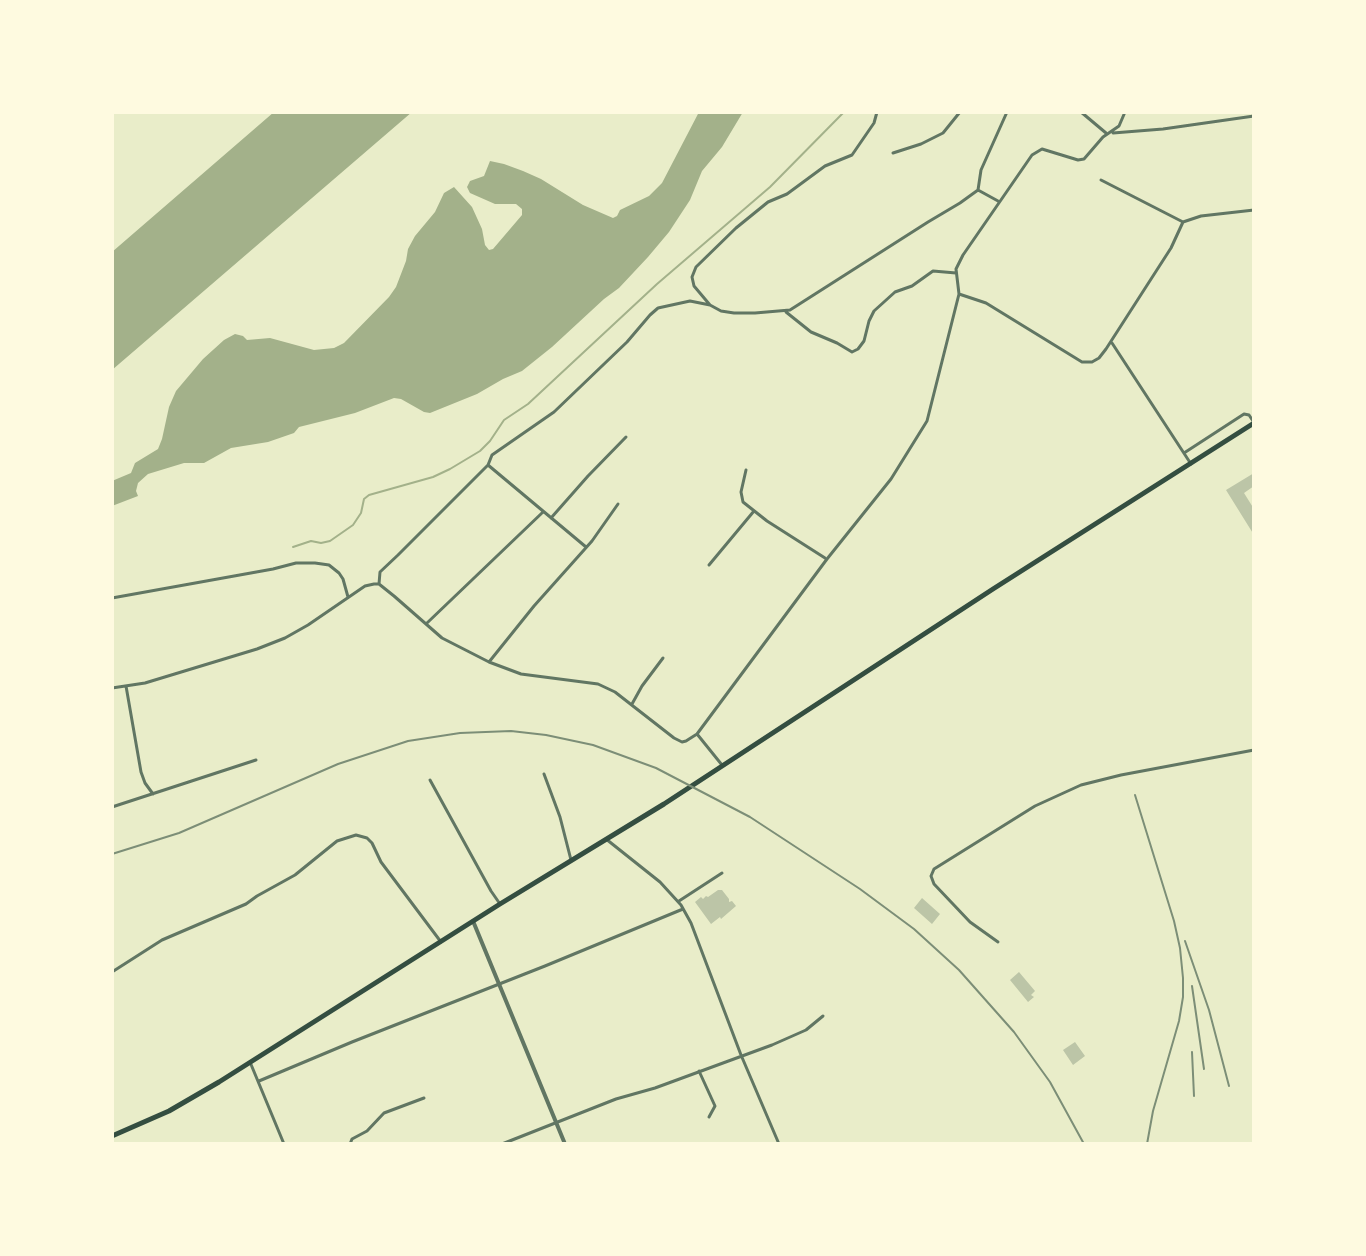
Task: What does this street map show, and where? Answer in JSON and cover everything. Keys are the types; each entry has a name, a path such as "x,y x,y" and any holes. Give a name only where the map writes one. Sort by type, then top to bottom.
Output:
{"main road":[{"path":"112,1136 169,1111 664,804 1254,423"}],"street":[{"path":"710,305 694,286 692,277 696,267 768,202 787,194 825,166 852,155 874,123 877,112"},
{"path":"893,153 943,133 960,112"},
{"path":"379,584 380,572 488,465 492,455 554,412 658,308 690,301 721,311 746,313 795,309 978,190 981,170 1007,112"},
{"path":"1081,112 1107,134 1254,115"},
{"path":"112,688 198,668 257,649 308,625 365,586 379,584 442,638 521,674 598,684 615,692 678,740 686,741 697,734 827,559 891,479 927,421 959,294 956,269 1021,169 1037,151 1048,150 1073,159 1084,159 1107,134 1119,126 1125,112"},
{"path":"1101,180 1183,222 1201,216 1254,210"},
{"path":"978,190 999,202"},
{"path":"959,294 986,303 1082,362 1092,362 1099,358 1111,341 1171,248 1183,222"},
{"path":"783,310 811,332 852,352 864,341 874,311 897,290 912,286 933,271 956,273"},
{"path":"1111,341 1191,464"},
{"path":"1184,453 1244,414 1249,415 1254,423"},
{"path":"551,518 626,437"},
{"path":"488,465 587,547"},
{"path":"746,470 741,496 743,502 827,559"},
{"path":"489,662 587,547 618,504"},
{"path":"709,565 754,511"},
{"path":"426,624 543,512"},
{"path":"112,598 296,563 329,565 343,579 348,597"},
{"path":"631,705 663,658"},
{"path":"126,686 141,772 153,794"},
{"path":"697,734 722,765"},
{"path":"998,942 970,922 934,884 931,876 934,869 1035,806 1081,785 1254,750"},
{"path":"112,807 256,760"},
{"path":"544,774 571,860"},
{"path":"430,780 500,904"},
{"path":"112,972 162,940 235,910 295,875 337,841 356,835 372,843 381,862 441,942"},
{"path":"606,839 679,901 701,947 741,1055 779,1144"},
{"path":"679,901 722,873"},
{"path":"259,1081 683,909"},
{"path":"473,921 565,1144"},
{"path":"502,1144 616,1099 655,1088 799,1034 823,1016"},
{"path":"250,1062 284,1144"},
{"path":"699,1071 715,1106 709,1117"},
{"path":"350,1144 384,1113 424,1098"}],"shaded area":[{"path":"274,112 412,112 112,370 112,252"},
{"path":"699,112 743,112 722,147 702,171 690,200 648,257 619,288 522,371 430,413 394,398 355,413 299,427 294,433 268,442 231,448 204,463 184,463 148,474 138,483 138,496 112,506 112,481 131,473 135,463 158,449 176,391 224,340 235,334 247,340 270,338 314,350 334,348 344,343 389,297 396,287 415,236 435,212 444,193 454,187 472,207 485,245 489,250 493,249 522,215 522,209 516,204 495,204 470,193 467,187 470,181 484,176 490,161 541,179 583,205 613,218 620,210 649,196 662,183"}],"building":[{"path":"1254,473 1254,486 1244,493 1254,509 1254,535 1226,490"},
{"path":"722,890 729,902 736,906 711,924 695,902"},
{"path":"922,898 940,914 932,924 914,908"},
{"path":"1019,972 1035,991 1028,1002 1010,980"},
{"path":"1075,1042 1085,1056 1073,1065 1063,1050"}],"waterway":[{"path":"293,547 311,541 330,541 353,525 361,513 364,499 369,495 433,477 480,451 504,420 528,404 657,284 770,187 844,112"}],"railway":[{"path":"112,854 179,833 338,764 408,741 460,733 511,731 593,745 656,768 750,817 860,889 914,929 959,970 1014,1032 1050,1082 1084,1144"},
{"path":"1135,795 1174,921 1183,978 1179,1021 1153,1111 1147,1144"},
{"path":"1185,941 1209,1010 1229,1086"},
{"path":"1192,986 1204,1069"},
{"path":"1192,1052 1194,1096"}]}
